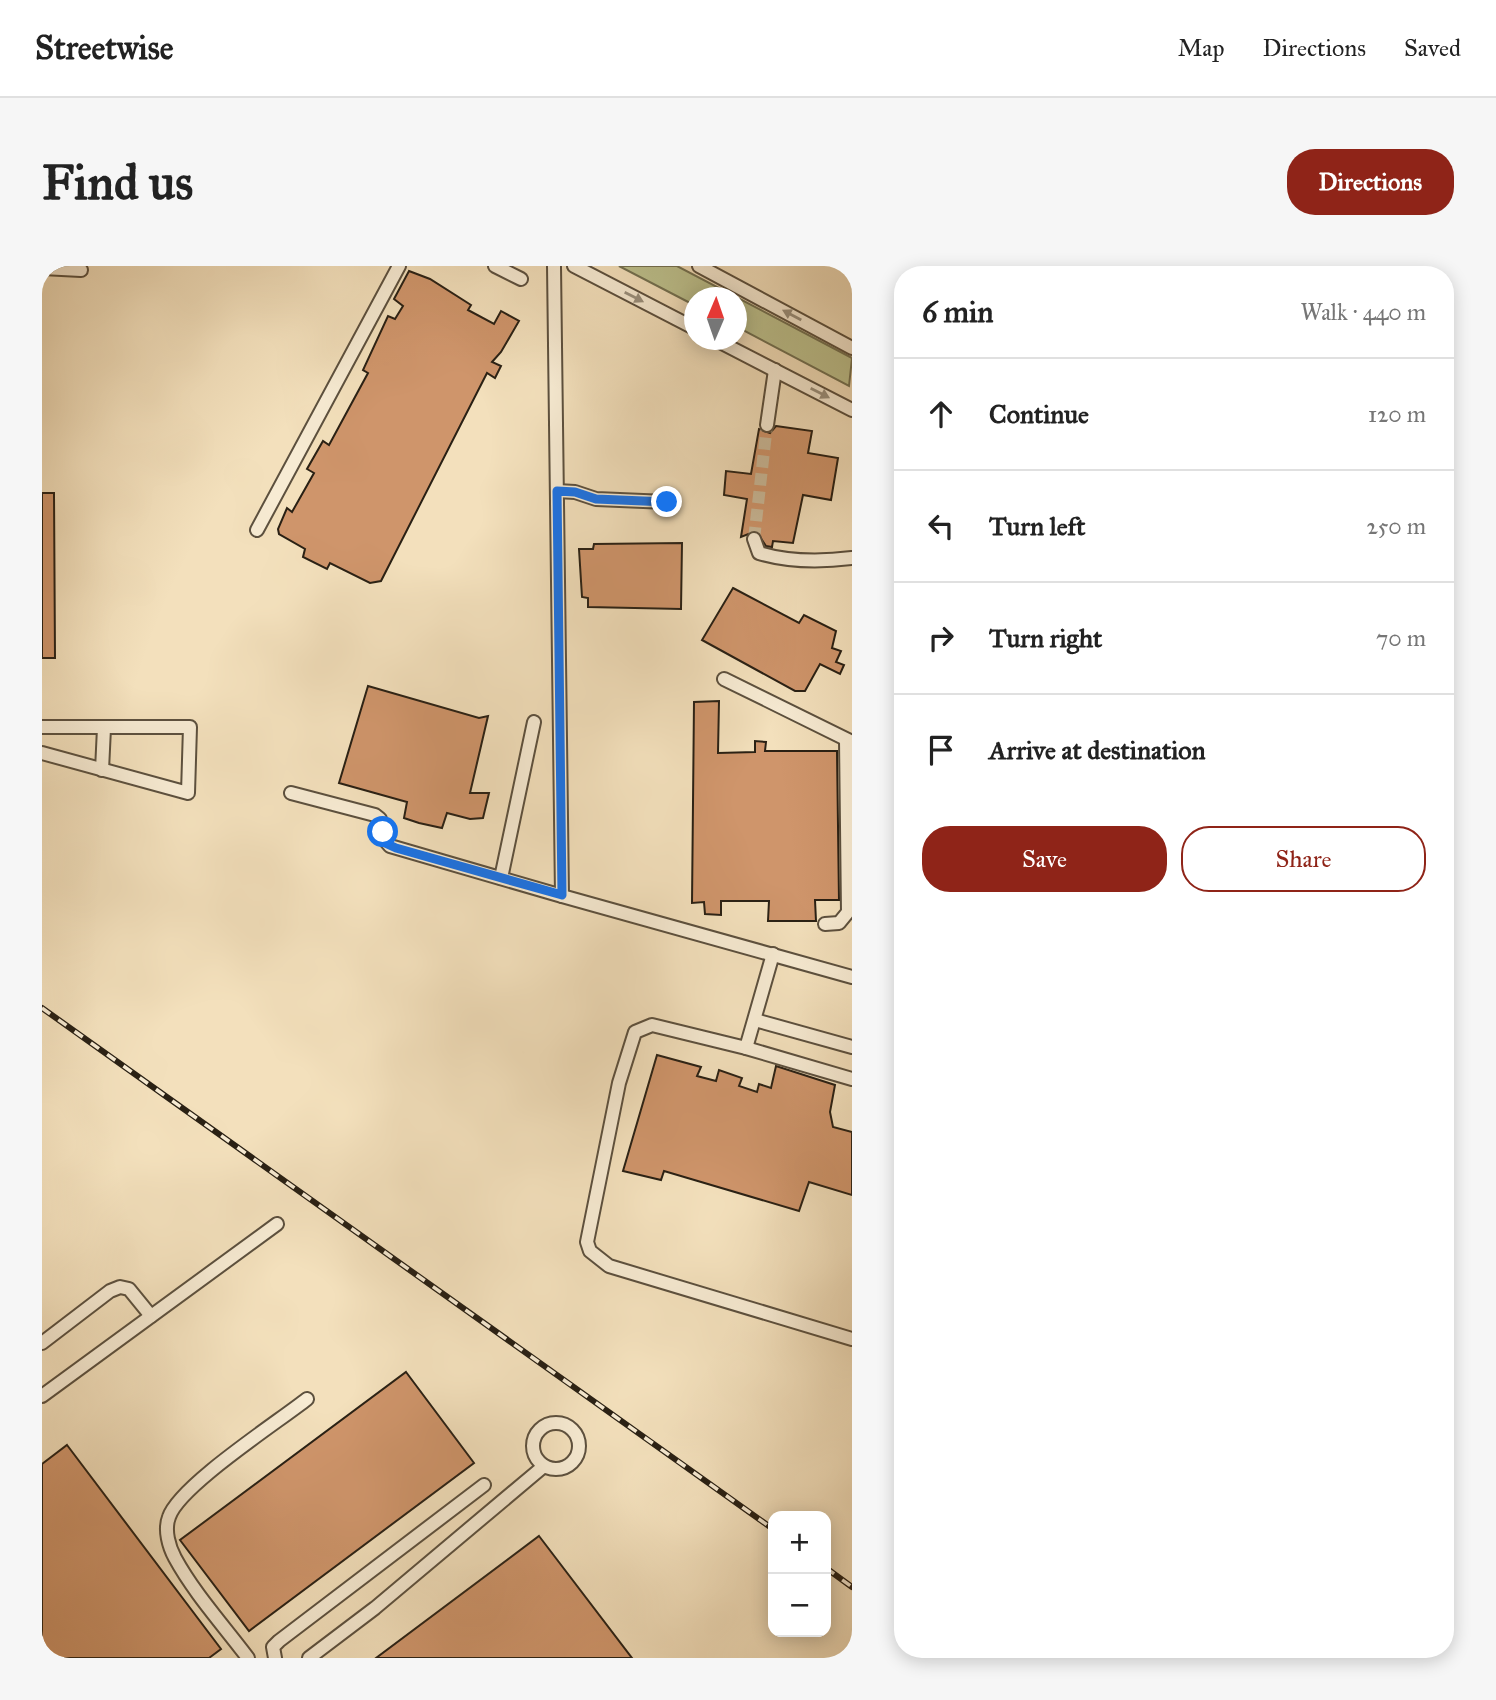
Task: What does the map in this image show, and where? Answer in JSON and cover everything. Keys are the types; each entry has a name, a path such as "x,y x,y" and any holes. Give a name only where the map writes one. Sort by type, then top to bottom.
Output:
{"street":[{"path":"257,530 399,266"},
{"path":"495,266 521,279"},
{"path":"554,266 562,895"},
{"path":"574,266 684,322"},
{"path":"699,266 852,348"},
{"path":"725,266 725,280"},
{"path":"42,268 81,270"},
{"path":"736,350 852,410"},
{"path":"768,425 775,370"},
{"path":"557,491 575,492 596,499 667,502"},
{"path":"754,539 759,553 775,557 805,561 852,558"},
{"path":"724,679 849,741 848,912 839,923 825,924"},
{"path":"501,878 534,722"},
{"path":"42,727 190,727 188,793 42,753"},
{"path":"102,770 104,728"},
{"path":"291,793 375,816 380,819 383,838 390,846 852,977"},
{"path":"746,1048 773,954"},
{"path":"755,1020 852,1047"},
{"path":"852,1079 746,1048 652,1025 635,1032 619,1083 587,1229 590,1251 609,1266 852,1339"},
{"path":"42,1396 277,1224"},
{"path":"42,1343 110,1291 120,1287 129,1289 151,1316"},
{"path":"248,1658 174,1557 168,1541 169,1516 176,1504 201,1480 307,1399"},
{"path":"309,1658 375,1608 544,1466"},
{"path":"275,1658 273,1647 305,1619 484,1485"}],"green space":[{"path":"619,266 677,266 717,287 684,287 684,300"},
{"path":"747,303 852,358 849,386 747,332"}],"building":[{"path":"409,271 430,279 471,305 468,310 494,324 501,311 519,321 492,362 501,366 495,378 487,373 381,581 370,583 330,563 327,569 303,557 305,549 279,534 278,529 287,508 292,512 314,473 307,469 323,441 329,445 368,373 363,370 388,316 395,319 403,306 394,299"},
{"path":"776,426 812,431 808,453 838,458 831,500 803,495 793,543 773,541 772,547 766,546 756,531 741,537 747,499 724,495 726,471 751,474 759,429 770,433"},
{"path":"42,493 54,493 55,658 42,658"},
{"path":"682,543 681,609 588,607 588,598 582,597 579,549 593,549 594,544"},
{"path":"733,588 799,623 804,615 836,631 832,648 841,651 836,662 844,665 840,674 820,664 805,691 795,691 702,640"},
{"path":"368,686 479,718 488,716 470,793 489,793 483,818 470,819 447,813 442,828 419,823 404,818 407,802 339,783"},
{"path":"719,701 718,753 755,752 755,741 766,742 765,751 837,751 839,900 815,900 816,921 768,921 769,901 721,901 721,915 705,914 704,902 692,903 694,702"},
{"path":"657,1055 701,1067 697,1076 716,1081 719,1070 742,1078 739,1086 757,1092 759,1084 771,1088 776,1066 835,1085 830,1112 833,1127 852,1132 852,1195 809,1182 799,1211 664,1171 661,1180 623,1171"},
{"path":"406,1372 474,1463 249,1631 180,1540"},
{"path":"67,1445 221,1649 209,1658 42,1658 42,1464"},
{"path":"539,1536 632,1658 376,1658"}],"tunnel":[{"path":"754,539 767,425"}],"railway":[{"path":"42,1008 768,1525"},
{"path":"831,1572 852,1587"}],"route":[{"path":"383,832 385,843 390,846 562,895 557,491 575,492 596,499 667,502"}]}
